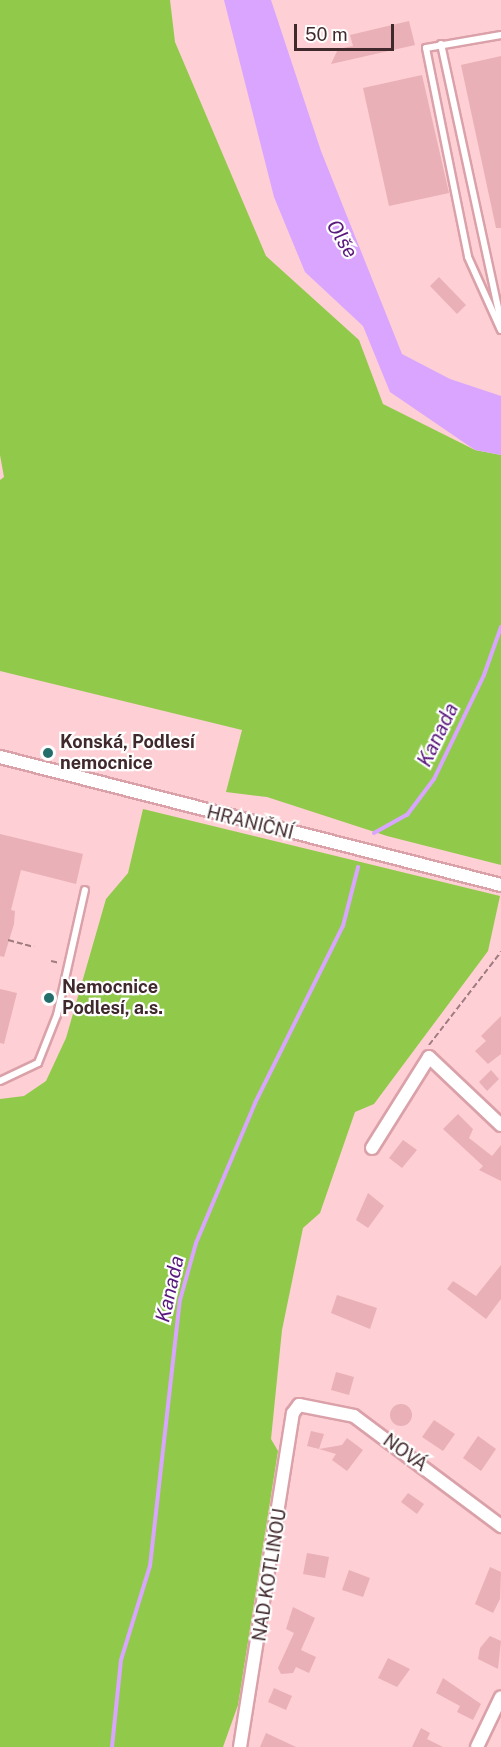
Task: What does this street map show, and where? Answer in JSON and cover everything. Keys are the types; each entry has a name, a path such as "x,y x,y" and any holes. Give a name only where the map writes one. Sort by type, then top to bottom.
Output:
{"street":[{"name":"HRANIČNÍ","path":"0,757 501,885"},
{"path":"372,1148 429,1057 501,1125"},
{"name":"NOVÁ","path":"299,1405 354,1416 501,1526"},
{"name":"NAD KOTLINOU","path":"240,1747 293,1413 299,1405"},
{"path":"477,1747 501,1697"}],"lane":[{"path":"501,35 426,48 468,257 501,330"},
{"path":"441,44 501,323"},
{"path":"0,1081 39,1063 57,1015 85,890"}],"path":[{"path":"8,940 34,947"},
{"path":"429,1057 428,1046 501,952"}],"green space":[{"path":"0,0 170,0 175,42 266,256 359,340 383,404 475,450 501,455 501,865 387,836 267,797 226,792 242,730 0,671 0,480 4,477 0,455"},
{"path":"143,809 500,896 488,951 374,1104 355,1112 320,1213 303,1228 282,1330 271,1439 278,1451 238,1705 223,1747 0,1747 0,1099 24,1096 46,1081 66,1038 106,899 128,873"}],"water":[{"name":"Olše","path":"224,0 271,0 321,151 402,354 450,379 501,396 501,455 475,450 390,392 363,326 305,272 274,197"}],"building":[{"path":"409,21 415,45 331,64 338,49 353,46 350,35"},
{"path":"501,56 501,228 496,228 461,65"},
{"path":"422,75 449,193 389,206 363,88"},
{"path":"439,277 466,305 457,314 430,286"},
{"path":"0,834 83,854 76,884 21,870 11,910 15,911 14,924 4,957 0,956"},
{"path":"0,989 17,993 4,1044 0,1043"},
{"path":"501,1016 501,1054 488,1064 475,1051 486,1041 481,1036"},
{"path":"491,1070 499,1079 487,1091 479,1082"},
{"path":"458,1114 473,1129 469,1138 492,1156 501,1145 501,1181 479,1170 483,1166 443,1129"},
{"path":"403,1140 417,1150 402,1168 389,1158"},
{"path":"368,1193 384,1206 368,1228 356,1220"},
{"path":"501,1265 501,1299 486,1319 447,1289 453,1281 476,1296"},
{"path":"337,1295 377,1308 370,1329 331,1313"},
{"path":"336,1372 354,1377 349,1395 331,1390"},
{"path":"401,1404 409,1407 412,1415 409,1423 401,1426 393,1423 390,1415 393,1407"},
{"path":"434,1420 455,1434 443,1451 422,1437"},
{"path":"311,1431 324,1434 319,1449 307,1446"},
{"path":"478,1436 496,1449 481,1471 463,1458"},
{"path":"347,1438 363,1450 347,1471 332,1460 336,1454 319,1449 342,1445"},
{"path":"408,1493 424,1504 417,1514 401,1502"},
{"path":"307,1553 329,1557 325,1578 303,1574"},
{"path":"490,1567 501,1572 500,1599 493,1613 475,1604"},
{"path":"349,1570 370,1578 363,1597 342,1590"},
{"path":"293,1607 315,1618 301,1650 316,1657 309,1673 296,1667 293,1673 281,1674 278,1668 294,1633 286,1629"},
{"path":"490,1636 501,1641 498,1669 478,1659 480,1648"},
{"path":"388,1658 410,1669 397,1687 378,1678"},
{"path":"443,1678 481,1704 473,1720 457,1712 460,1706 436,1693"},
{"path":"274,1688 292,1696 286,1710 268,1702"},
{"path":"421,1728 430,1733 427,1739 443,1747 412,1747"},
{"path":"266,1733 296,1747 260,1747"}],"waterway":[{"name":"Kanada","path":"374,833 407,815 434,779 484,675 501,627"},
{"name":"Kanada","path":"112,1747 121,1660 150,1566 180,1300 196,1243 255,1103 343,926 358,867"}],"place":[{"name":"Konská, Podlesí nemocnice","path":"48,753"},
{"name":"Nemocnice Podlesí, a.s.","path":"49,998"}]}
